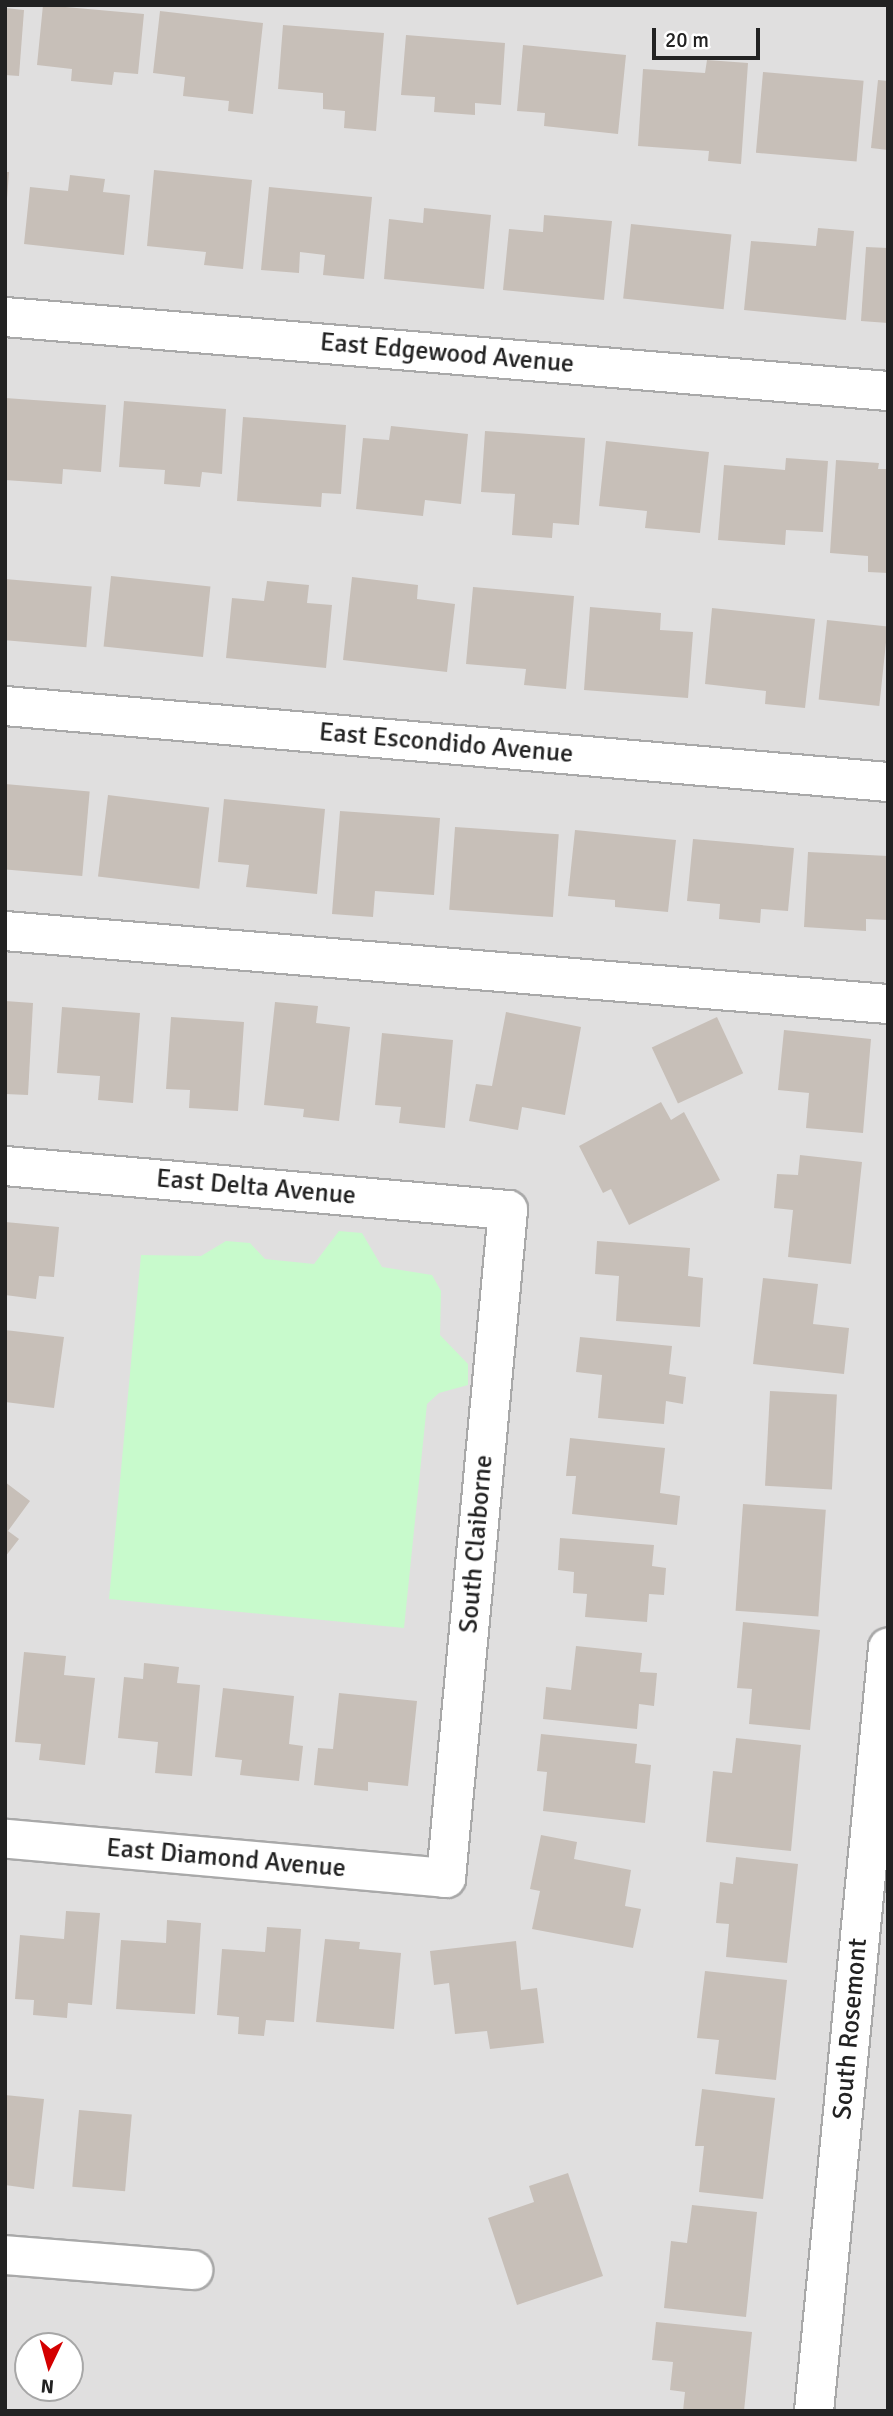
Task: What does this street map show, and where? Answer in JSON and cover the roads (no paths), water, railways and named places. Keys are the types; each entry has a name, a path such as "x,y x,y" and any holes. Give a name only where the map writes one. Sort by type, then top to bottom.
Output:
{"street":[{"name":"East Edgewood Avenue","path":"5,317 888,391"},
{"name":"East Escondido Avenue","path":"5,706 888,782"},
{"path":"5,931 888,1004"},
{"name":"East Delta Avenue","path":"5,1166 508,1210"},
{"name":"South Claiborne","path":"446,1878 508,1210"},
{"name":"South Rosemont","path":"814,2411 888,1648"},
{"name":"East Diamond Avenue","path":"5,1839 446,1878"},
{"path":"5,2255 193,2270"}]}
